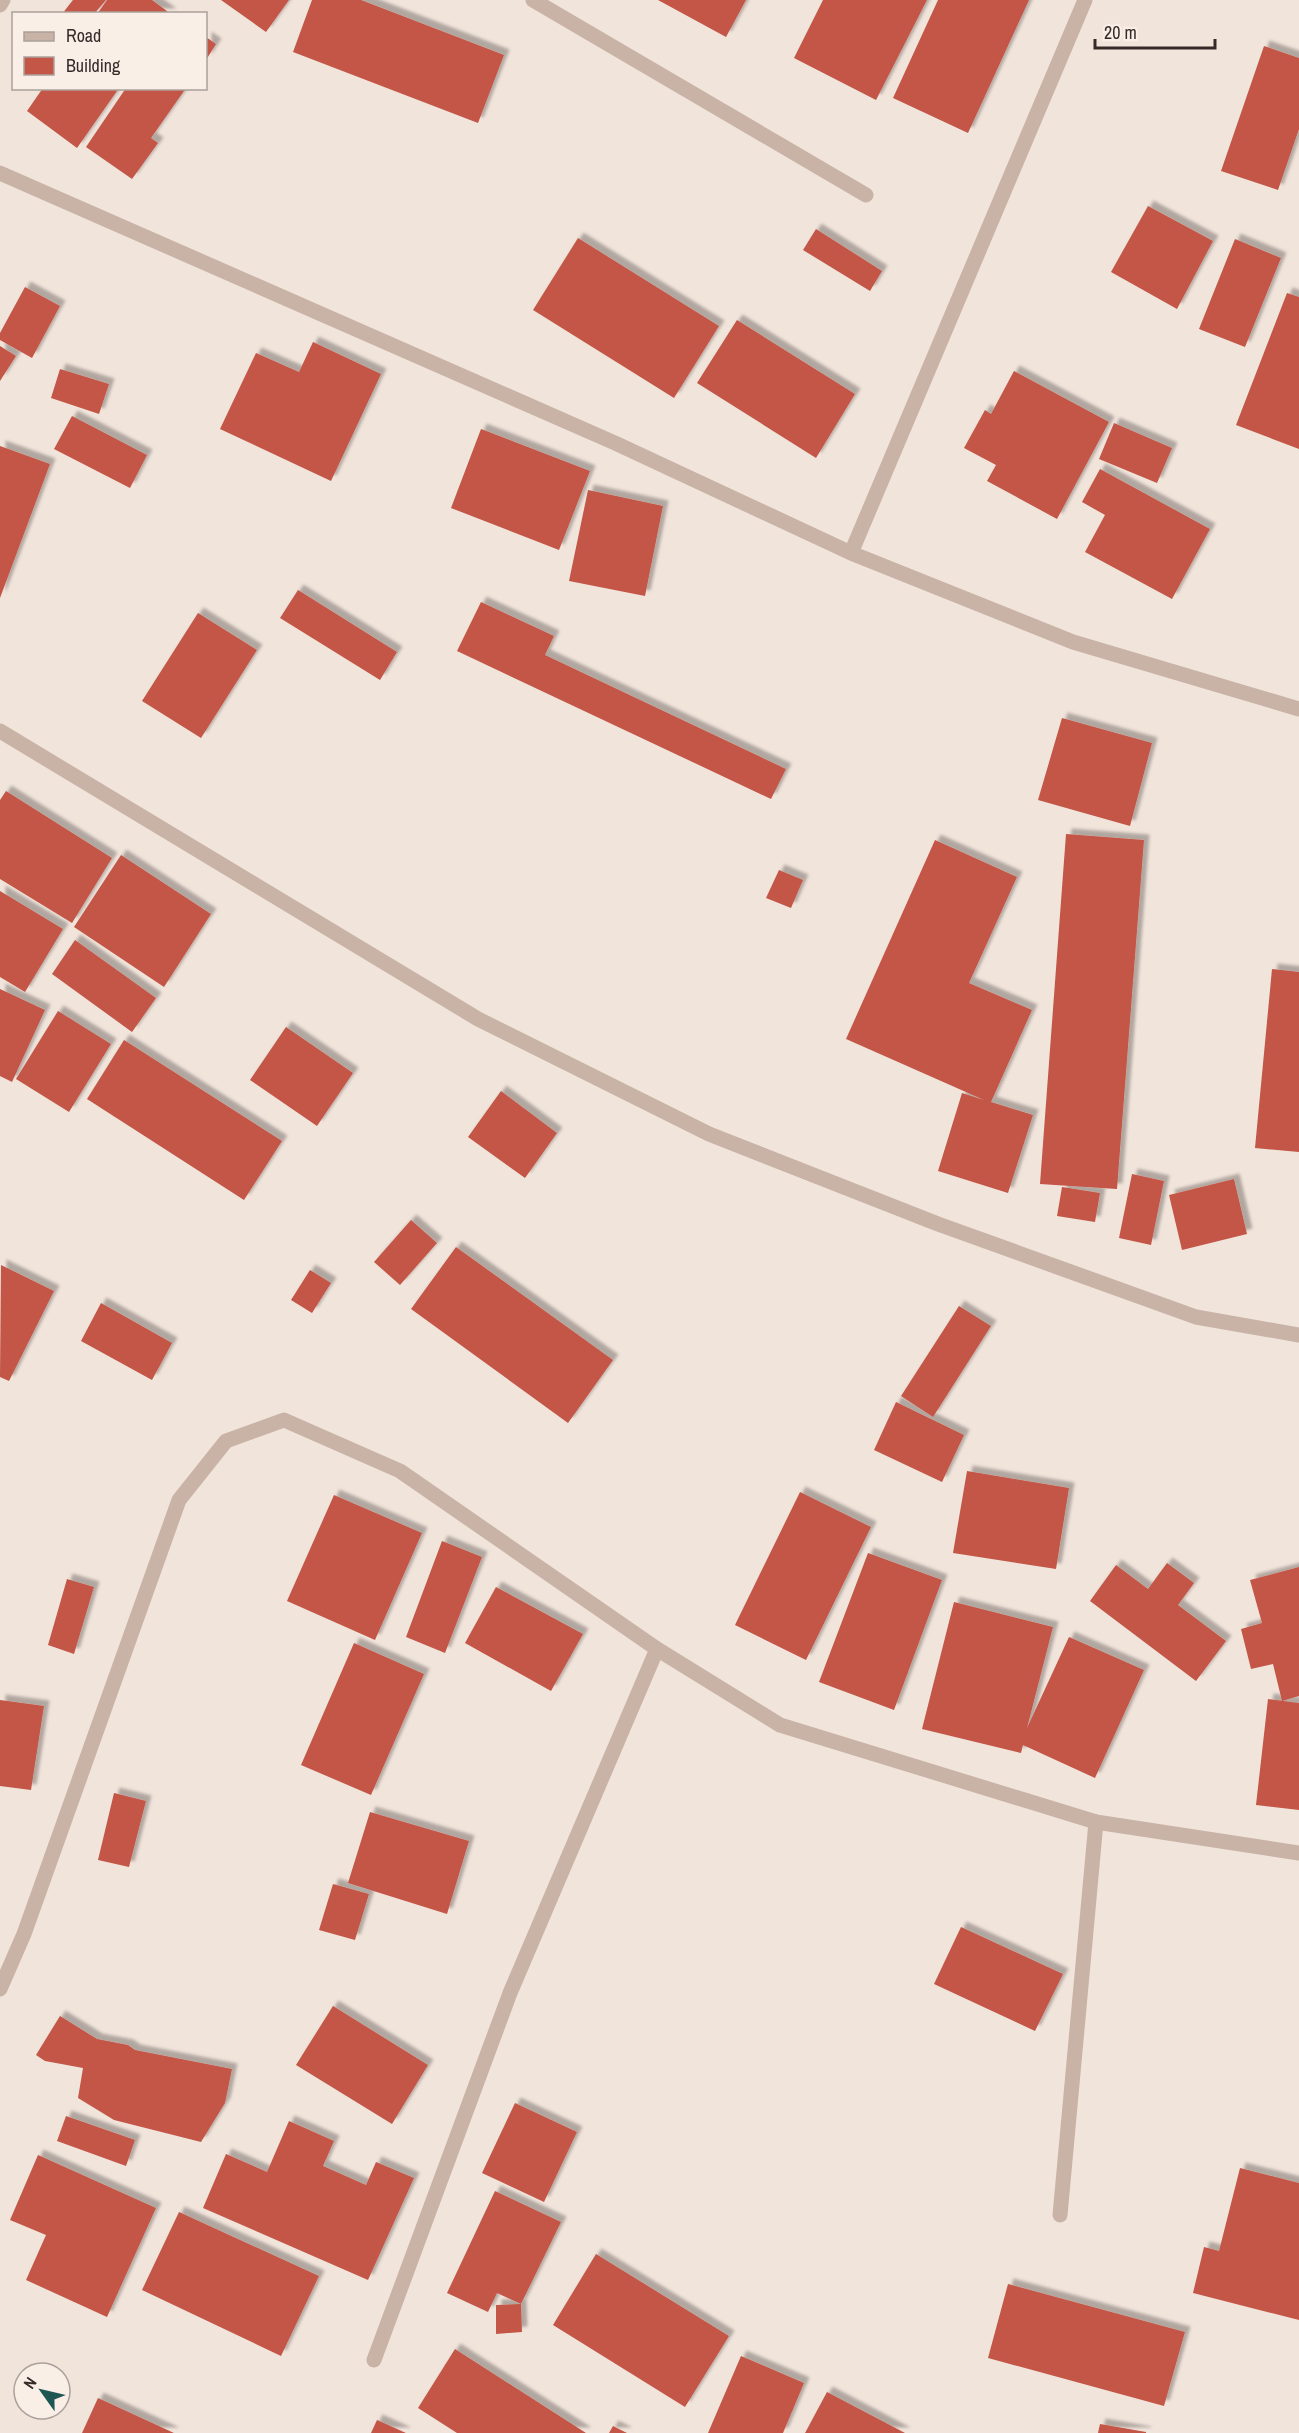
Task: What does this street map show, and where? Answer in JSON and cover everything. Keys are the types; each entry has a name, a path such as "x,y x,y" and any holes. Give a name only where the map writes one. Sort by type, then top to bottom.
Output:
{"street":[{"path":"0,5 3,0"},
{"path":"533,0 866,195"},
{"path":"851,553 1082,1"},
{"path":"0,173 615,443 851,553 1073,642 1299,709"},
{"path":"0,731 478,1019 709,1134 938,1224 1196,1317 1299,1335"},
{"path":"0,1989 24,1934 179,1500 226,1441 284,1420 400,1471 657,1648 780,1725 1096,1822 1299,1853"},
{"path":"374,2360 510,1993 657,1648"},
{"path":"1060,2215 1096,1822"}],"building":[{"path":"73,0 106,0 96,12 64,12"},
{"path":"107,0 152,0 168,12 98,12"},
{"path":"221,0 289,0 266,32"},
{"path":"312,0 361,0 504,55 478,123 293,52"},
{"path":"658,0 746,0 726,37"},
{"path":"823,0 927,0 876,100 794,58"},
{"path":"938,0 1029,0 968,133 893,98"},
{"path":"207,38 216,44 207,58"},
{"path":"1264,46 1299,58 1299,129 1278,190 1221,171"},
{"path":"42,90 118,90 77,148 27,111"},
{"path":"125,90 185,90 151,138 158,143 132,179 86,147"},
{"path":"1148,206 1213,241 1177,309 1111,272"},
{"path":"816,229 882,271 870,291 803,250"},
{"path":"578,238 719,326 674,398 533,310"},
{"path":"1235,239 1281,258 1245,347 1199,329"},
{"path":"25,287 60,306 32,358 0,340 0,333"},
{"path":"1287,293 1299,297 1299,449 1236,425"},
{"path":"737,320 855,394 816,458 697,383"},
{"path":"313,342 381,374 331,481 220,429 256,353 299,372"},
{"path":"0,346 16,356 0,381"},
{"path":"60,369 109,384 99,414 51,398"},
{"path":"1014,371 1109,422 1057,519 987,481 996,465 964,448 985,410 991,414"},
{"path":"72,416 147,455 130,488 54,449"},
{"path":"1114,423 1172,448 1157,483 1099,459"},
{"path":"481,429 590,471 559,550 451,508"},
{"path":"0,446 50,464 0,598"},
{"path":"1100,469 1210,529 1172,599 1085,552 1105,515 1082,502"},
{"path":"588,490 663,506 645,596 569,581"},
{"path":"298,590 397,652 380,680 280,618"},
{"path":"481,602 554,636 545,655 786,769 771,799 457,651"},
{"path":"198,613 257,650 201,738 142,701"},
{"path":"1062,718 1152,743 1130,826 1038,800"},
{"path":"6,791 112,858 72,923 0,879 0,800"},
{"path":"1066,834 1144,840 1117,1189 1040,1184"},
{"path":"935,840 1017,877 969,983 1032,1010 991,1102 1033,1115 1008,1193 938,1171 962,1093 984,1100 846,1039"},
{"path":"121,855 211,914 164,987 74,927"},
{"path":"779,870 803,880 791,908 766,898"},
{"path":"0,891 63,929 25,992 0,977"},
{"path":"75,940 156,998 132,1032 52,974"},
{"path":"1272,969 1299,972 1299,1152 1255,1148"},
{"path":"0,989 45,1010 12,1082 0,1076"},
{"path":"58,1011 111,1044 69,1112 16,1079"},
{"path":"286,1027 353,1073 317,1126 250,1080"},
{"path":"124,1040 282,1141 244,1200 87,1099"},
{"path":"501,1091 557,1133 525,1178 468,1137"},
{"path":"1132,1174 1164,1181 1151,1245 1119,1238"},
{"path":"1234,1179 1247,1234 1182,1250 1169,1195"},
{"path":"1062,1187 1100,1193 1095,1222 1057,1216"},
{"path":"411,1220 437,1243 400,1285 374,1262"},
{"path":"456,1247 613,1360 568,1423 411,1309"},
{"path":"1,1265 54,1291 9,1381 0,1377"},
{"path":"310,1270 331,1283 312,1313 291,1300"},
{"path":"101,1303 172,1343 152,1380 81,1341"},
{"path":"959,1306 991,1326 933,1417 901,1396"},
{"path":"896,1402 964,1435 942,1482 874,1450"},
{"path":"967,1471 1069,1488 1056,1569 953,1553"},
{"path":"800,1492 871,1527 806,1660 735,1625"},
{"path":"334,1495 422,1533 375,1640 287,1601"},
{"path":"442,1541 482,1557 445,1653 406,1637"},
{"path":"868,1553 942,1580 894,1710 819,1682"},
{"path":"1167,1563 1194,1583 1178,1605 1226,1641 1196,1681 1090,1601 1116,1565 1148,1589"},
{"path":"1299,1567 1299,1696 1282,1701 1273,1664 1251,1669 1241,1629 1262,1623 1250,1580"},
{"path":"67,1579 94,1587 74,1654 48,1645"},
{"path":"496,1587 583,1634 551,1691 465,1643"},
{"path":"954,1602 1053,1627 1027,1728 1069,1637 1144,1670 1095,1778 1023,1745 1021,1753 922,1729"},
{"path":"354,1643 424,1674 371,1795 301,1765"},
{"path":"1268,1699 1299,1703 1299,1810 1256,1805"},
{"path":"0,1700 44,1706 31,1790 0,1786"},
{"path":"114,1793 146,1801 129,1867 98,1860"},
{"path":"370,1812 469,1841 447,1914 348,1883"},
{"path":"333,1884 369,1894 355,1940 319,1930"},
{"path":"961,1927 1063,1974 1035,2031 934,1984"},
{"path":"333,2006 428,2065 392,2124 296,2065"},
{"path":"60,2016 97,2039 128,2045 135,2050 232,2069 225,2103 201,2142 114,2120 78,2098 83,2068 45,2061 36,2055"},
{"path":"515,2103 577,2132 544,2202 482,2173"},
{"path":"66,2116 135,2140 126,2166 57,2141"},
{"path":"289,2121 334,2141 323,2166 366,2185 376,2162 414,2178 368,2280 203,2208 226,2154 267,2172"},
{"path":"38,2155 156,2208 107,2317 26,2280 46,2235 10,2220"},
{"path":"1240,2168 1299,2183 1299,2320 1193,2293 1204,2247 1219,2251"},
{"path":"495,2191 561,2222 521,2304 497,2293 488,2312 447,2293"},
{"path":"179,2212 319,2276 281,2356 142,2290"},
{"path":"596,2254 729,2336 685,2407 553,2325"},
{"path":"1008,2284 1185,2332 1164,2406 988,2358"},
{"path":"521,2304 522,2332 496,2334 496,2305"},
{"path":"455,2349 586,2433 457,2433 418,2408"},
{"path":"741,2356 804,2383 783,2433 708,2433"},
{"path":"827,2392 905,2433 805,2433"},
{"path":"98,2398 174,2433 82,2433"},
{"path":"377,2420 406,2433 371,2433"},
{"path":"1100,2424 1146,2432 1146,2433 1098,2433"},
{"path":"613,2426 627,2433 609,2433"}]}
